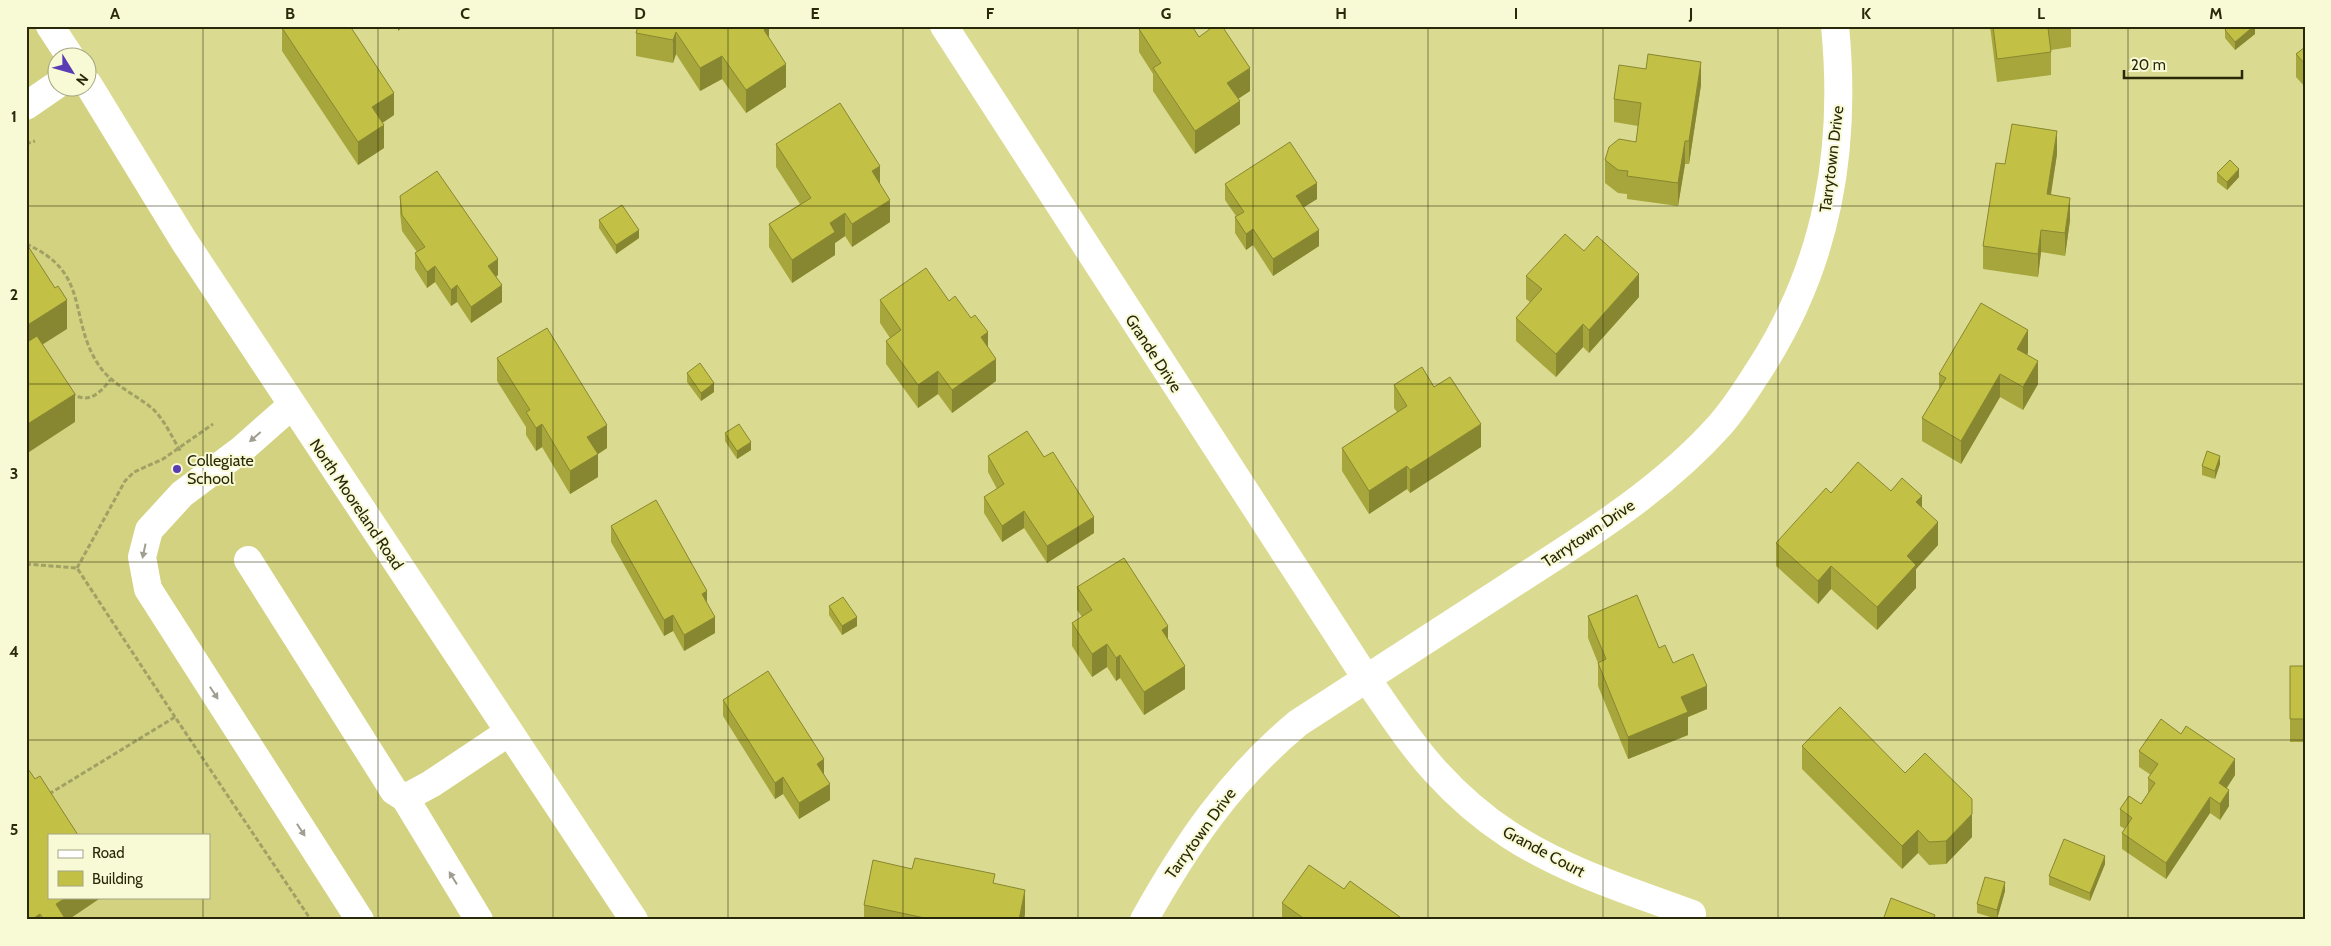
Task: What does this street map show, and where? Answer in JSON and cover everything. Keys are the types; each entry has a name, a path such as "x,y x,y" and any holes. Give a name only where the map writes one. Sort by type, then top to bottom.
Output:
{"street":[{"path":"50,26 64,48"},
{"name":"Grande Drive","path":"944,26 1366,678"},
{"name":"Tarrytown Drive","path":"1144,920 1169,876 1215,807 1265,751 1298,723 1553,557 1657,486 1712,433 1740,401 1791,316 1814,259 1830,195 1838,134 1840,76 1835,26"},
{"path":"26,106 48,91"},
{"name":"North Mooreland Road","path":"97,98 184,242 634,920"},
{"path":"292,405 241,450 182,494 149,530 142,557 148,589 360,920"},
{"path":"248,560 394,791 405,798 479,920"},
{"name":"Grande Court","path":"1366,678 1418,752 1437,773 1476,810 1508,834 1576,870 1692,914"},
{"path":"405,798 431,784 509,732"}],"path":[{"path":"26,244 46,253 65,274 76,297 90,349 98,364 111,378 155,412 200,480"},
{"path":"65,386 78,397 86,399 100,393 111,378"},
{"path":"77,568 125,481 134,472 163,459 216,422"},
{"path":"26,564 77,568"},
{"path":"77,568 311,920"},
{"path":"46,795 175,717"}],"shaded area":[{"name":"Collegiate School","path":"26,26 41,26 53,48 48,48 48,98 87,98 622,920 26,920"}],"building":[{"path":"284,26 350,26 394,93 372,107 384,125 358,142 282,28"},
{"path":"638,26 769,26 764,30 786,64 746,90 722,56 700,68 676,32 673,40 636,33"},
{"path":"1143,26 1192,26 1199,37 1214,26 1222,26 1250,68 1227,83 1240,101 1195,131 1153,68 1161,63 1139,29"},
{"path":"1993,26 2057,26 2048,28 2051,52 1997,59"},
{"path":"2229,26 2254,26 2235,42 2225,30"},
{"path":"2305,47 2305,64 2296,54"},
{"path":"1648,54 1701,62 1689,141 1685,141 1678,183 1627,176 1628,171 1618,170 1605,160 1609,147 1619,139 1636,142 1641,103 1614,99 1619,65 1646,69"},
{"path":"840,103 880,166 872,171 890,200 852,224 845,213 830,223 835,232 792,260 769,224 811,198 776,144"},
{"path":"2012,124 2057,131 2047,194 2070,198 2065,233 2041,230 2038,254 1983,246 1996,163 2005,164"},
{"path":"1290,142 1317,183 1296,196 1319,230 1273,259 1253,229 1246,234 1235,217 1244,212 1225,184"},
{"path":"2230,160 2239,169 2227,182 2217,173"},
{"path":"437,171 498,259 488,266 502,285 471,307 457,285 451,290 435,266 427,272 415,253 425,247 402,215 400,196"},
{"path":"622,205 639,230 616,245 599,220"},
{"path":"1565,234 1584,251 1597,236 1639,274 1589,330 1583,324 1556,354 1516,318 1542,289 1526,276"},
{"path":"26,243 55,288 58,286 67,300 26,326"},
{"path":"926,268 949,301 955,296 971,318 975,315 988,332 981,337 996,359 952,390 938,371 918,385 886,341 901,330 880,300"},
{"path":"1981,303 2028,330 2017,349 2038,361 2023,387 2000,374 1961,441 1922,418 1946,378 1939,374"},
{"path":"547,328 607,425 587,437 598,454 570,471 542,424 536,428 526,412 530,410 497,358"},
{"path":"37,336 75,394 26,425 26,338 29,341"},
{"path":"700,363 714,383 701,393 687,373"},
{"path":"1422,367 1434,387 1450,377 1481,424 1410,470 1407,466 1369,491 1342,448 1407,406 1394,385"},
{"path":"739,424 751,442 737,451 725,433"},
{"path":"1027,431 1044,457 1053,452 1094,517 1047,546 1024,511 1002,526 984,497 1004,484 988,456"},
{"path":"2207,451 2220,456 2215,471 2202,466"},
{"path":"1858,462 1891,491 1902,478 1922,496 1916,502 1938,522 1907,556 1916,565 1877,607 1831,566 1818,581 1776,543 1826,488 1831,493"},
{"path":"656,500 707,591 702,594 715,617 684,635 673,615 664,620 611,526"},
{"path":"1124,558 1168,626 1162,630 1185,666 1144,692 1120,655 1116,658 1107,644 1092,654 1072,623 1092,610 1077,587"},
{"path":"1637,595 1659,648 1665,645 1673,663 1693,654 1707,686 1681,697 1688,712 1628,737 1598,663 1606,659 1588,616"},
{"path":"843,597 857,617 842,626 829,606"},
{"path":"2304,641 2305,719 2290,719 2290,666 2304,666"},
{"path":"768,671 824,759 817,764 830,784 799,803 783,777 775,783 723,700"},
{"path":"1840,707 1905,773 1925,753 1972,799 1972,814 1946,841 1929,842 1918,830 1902,846 1802,746"},
{"path":"2161,719 2181,734 2186,726 2235,759 2219,783 2229,790 2220,804 2210,797 2166,863 2122,833 2132,818 2120,809 2129,796 2141,804 2155,783 2148,778 2158,764 2139,751"},
{"path":"26,766 35,779 40,776 77,834 48,834 48,898 65,898 56,904 66,920 44,920 40,914 31,920 26,920"},
{"path":"2064,839 2105,856 2090,893 2049,876"},
{"path":"915,858 995,874 993,883 1025,890 1019,920 934,920 864,905 873,860 912,869"},
{"path":"1309,865 1344,889 1350,881 1404,920 1306,920 1282,903"},
{"path":"1985,877 2005,882 1997,910 1977,904"},
{"path":"1891,898 1935,915 1933,920 1883,920"}],"place":[{"name":"Collegiate School","path":"177,469"}]}
